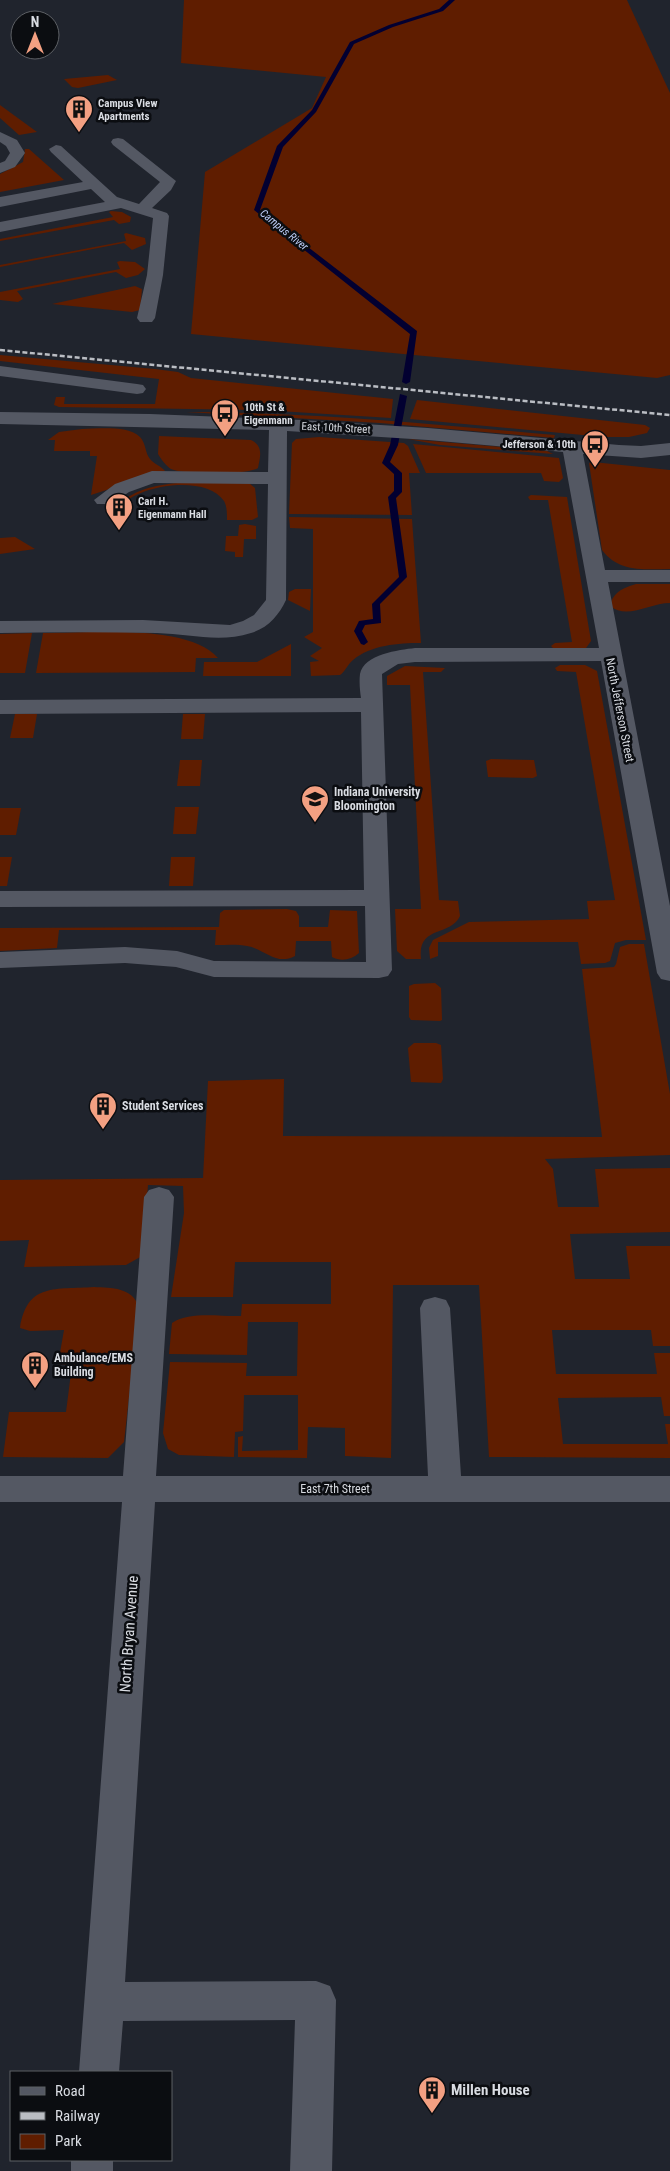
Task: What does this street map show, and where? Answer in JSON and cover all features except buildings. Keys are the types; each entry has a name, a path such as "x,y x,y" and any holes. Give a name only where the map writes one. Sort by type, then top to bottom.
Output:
{"street":[{"path":"0,136 12,143 18,153 10,164 0,168"},
{"path":"118,142 168,183 142,209"},
{"path":"56,149 112,200 161,216 155,275 146,318"},
{"path":"0,202 95,184"},
{"path":"0,227 123,203"},
{"path":"0,371 40,397 137,389"},
{"name":"East 10th Street","path":"0,418 40,397 278,425 381,430 641,452 670,449"},
{"path":"0,627 157,627 220,633 241,630 258,622 270,612 276,600 278,425"},
{"name":"North Jefferson Street","path":"572,447 610,654 666,927 670,973"},
{"path":"104,500 137,481 152,477 278,478"},
{"path":"596,576 670,576"},
{"path":"0,960 125,955 177,959 214,969 379,970 371,705 371,673 378,663 392,658 415,655 610,654"},
{"path":"0,707 371,705"},
{"path":"0,899 377,898"},
{"name":"North Bryan Avenue","path":"99,2071 160,1196"},
{"path":"435,1308 445,1489"},
{"name":"East 7th Street","path":"0,1489 670,1489"},
{"path":"104,2002 316,2000 311,2171"}],"green space":[{"path":"184,0 627,0 670,93 670,375 657,378 191,334 205,172 312,108 326,77 181,63"},
{"path":"108,75 117,80 78,88 72,87 64,79"},
{"path":"0,105 37,132 19,135 0,118"},
{"path":"25,149 29,149 64,180 0,192 0,174 23,162"},
{"path":"109,212 122,212 131,217 130,222 119,224 114,220 0,241 0,239 113,217"},
{"path":"124,234 145,238 146,244 132,250 124,243 0,267 0,265 126,241"},
{"path":"117,262 135,262 145,269 138,275 126,278 116,272 17,291 23,299 18,302 0,300 0,292 120,269"},
{"path":"135,286 142,289 140,310 132,312 52,304"},
{"path":"0,355 155,369 178,372 191,378 393,399 391,418 262,410 59,407 54,405 56,397 65,397 64,404 155,404 159,379 0,361"},
{"path":"417,400 645,425 650,428 647,433 629,437 604,437 410,419"},
{"path":"186,412 325,416 555,435 554,438 380,423"},
{"path":"112,428 135,433 142,439 150,459 165,471 91,495 97,456 90,456 90,451 54,451 55,440 48,440 59,432"},
{"path":"159,436 251,440 258,445 259,449 258,468 242,472 215,473 171,469 158,454"},
{"path":"319,437 404,443 408,446 420,473 409,473 412,515 289,514 292,443 296,439"},
{"path":"408,439 547,451 553,454 440,445"},
{"path":"413,444 559,458 563,478 559,482 544,481 541,473 426,473"},
{"path":"589,463 670,470 670,569 642,569 624,566 616,563 602,550"},
{"path":"177,483 249,483 255,488 258,517 252,520 227,520 225,503 216,493 190,485 160,487 146,491 133,496 121,506 117,520 107,515 130,496 147,488"},
{"path":"531,495 567,497 591,641 586,648 553,648 551,646 555,643 572,642 548,500 530,500 528,497"},
{"path":"289,517 412,519 421,643 394,644 376,648 353,660 340,675 311,676 310,662 319,661 310,656 322,648 304,637 313,632 313,529 290,528"},
{"path":"239,525 256,526 256,539 244,539 243,557 235,557 235,552 225,551 226,536 238,536"},
{"path":"15,537 35,549 0,554 0,538"},
{"path":"636,584 670,584 670,603 631,611 617,610 610,606 611,601 619,591"},
{"path":"295,589 311,589 310,611 288,600 289,592"},
{"path":"136,632 161,635 184,639 204,647 218,658 196,658 195,672 36,673 43,633"},
{"path":"32,633 25,673 0,673 0,634"},
{"path":"291,644 291,676 203,676 204,662 257,662"},
{"path":"560,665 585,665 597,671 646,940 626,940 615,943 610,961 605,963 581,964 578,942 438,942 438,956 430,959 429,948 433,940 469,922 589,919 587,901 615,900 576,672 557,671 555,668"},
{"path":"405,666 445,668 441,672 423,672 439,900 458,901 460,916 449,927 429,936 424,941 421,948 421,959 406,959 397,951 395,909 421,909 410,685 387,685 387,676"},
{"path":"15,714 37,714 33,738 10,738"},
{"path":"183,714 205,714 203,739 181,739"},
{"path":"491,759 534,760 537,776 533,778 488,777 486,761"},
{"path":"180,760 202,760 200,786 177,786"},
{"path":"175,807 199,807 196,834 173,834"},
{"path":"0,808 21,808 16,835 0,835"},
{"path":"0,857 12,857 7,886 0,886"},
{"path":"171,857 195,857 193,886 169,886"},
{"path":"287,909 296,911 299,916 299,927 328,927 330,910 357,911 359,953 349,959 342,960 332,957 331,941 296,941 295,956 282,959 247,946 215,945 216,930 59,930 57,948 0,951 0,928 219,927 220,913 224,910"},
{"path":"629,944 644,944 670,1094 670,1155 545,1159 553,1169 558,1207 599,1207 595,1169 670,1168 670,1232 570,1234 575,1279 630,1279 626,1246 670,1246 670,1346 653,1346 651,1330 552,1330 556,1374 657,1374 654,1353 670,1353 670,1416 664,1416 661,1397 558,1398 563,1444 668,1444 665,1424 670,1424 670,1458 489,1457 479,1285 393,1285 391,1458 345,1456 345,1428 308,1427 307,1458 238,1457 238,1437 243,1436 242,1451 298,1450 298,1395 244,1395 243,1431 235,1432 234,1457 179,1455 168,1449 163,1433 170,1362 247,1363 246,1376 297,1376 298,1322 248,1322 247,1355 169,1354 172,1323 179,1319 196,1316 241,1316 242,1304 331,1304 331,1262 235,1262 233,1297 171,1297 184,1213 183,1186 148,1185 142,1256 126,1265 24,1267 29,1240 0,1241 0,1180 203,1178 208,1081 284,1079 283,1136 602,1137 582,969 614,967 620,947"},
{"path":"435,983 441,988 442,1020 411,1020 409,1017 409,986"},
{"path":"414,1043 436,1043 441,1045 443,1079 441,1083 411,1082 408,1048"},
{"path":"94,1287 114,1288 126,1292 136,1300 139,1307 124,1442 108,1458 3,1457 9,1412 66,1412 72,1365 58,1364 64,1330 30,1331 20,1328 29,1303 45,1291"}],"waterway":[{"name":"Campus River","path":"406,382 414,333 257,210 280,146 314,111 352,43 391,26 441,10 452,0"},
{"name":"Campus River","path":"364,642 358,631 362,623 378,621 376,604 403,577 392,497 398,492 398,473 386,463 394,445 403,396"}],"railway":[{"path":"0,350 670,415"}],"place":[{"name":"Campus View Apartments","path":"79,133"},
{"name":"10th St & Eigenmann","path":"225,437"},
{"name":"Jefferson & 10th","path":"595,468"},
{"name":"Carl H. Eigenmann Hall","path":"119,531"},
{"name":"Indiana University Bloomington","path":"315,823"},
{"name":"Student Services","path":"103,1130"},
{"name":"Ambulance/EMS Building","path":"35,1389"},
{"name":"Millen House","path":"432,2114"}]}
